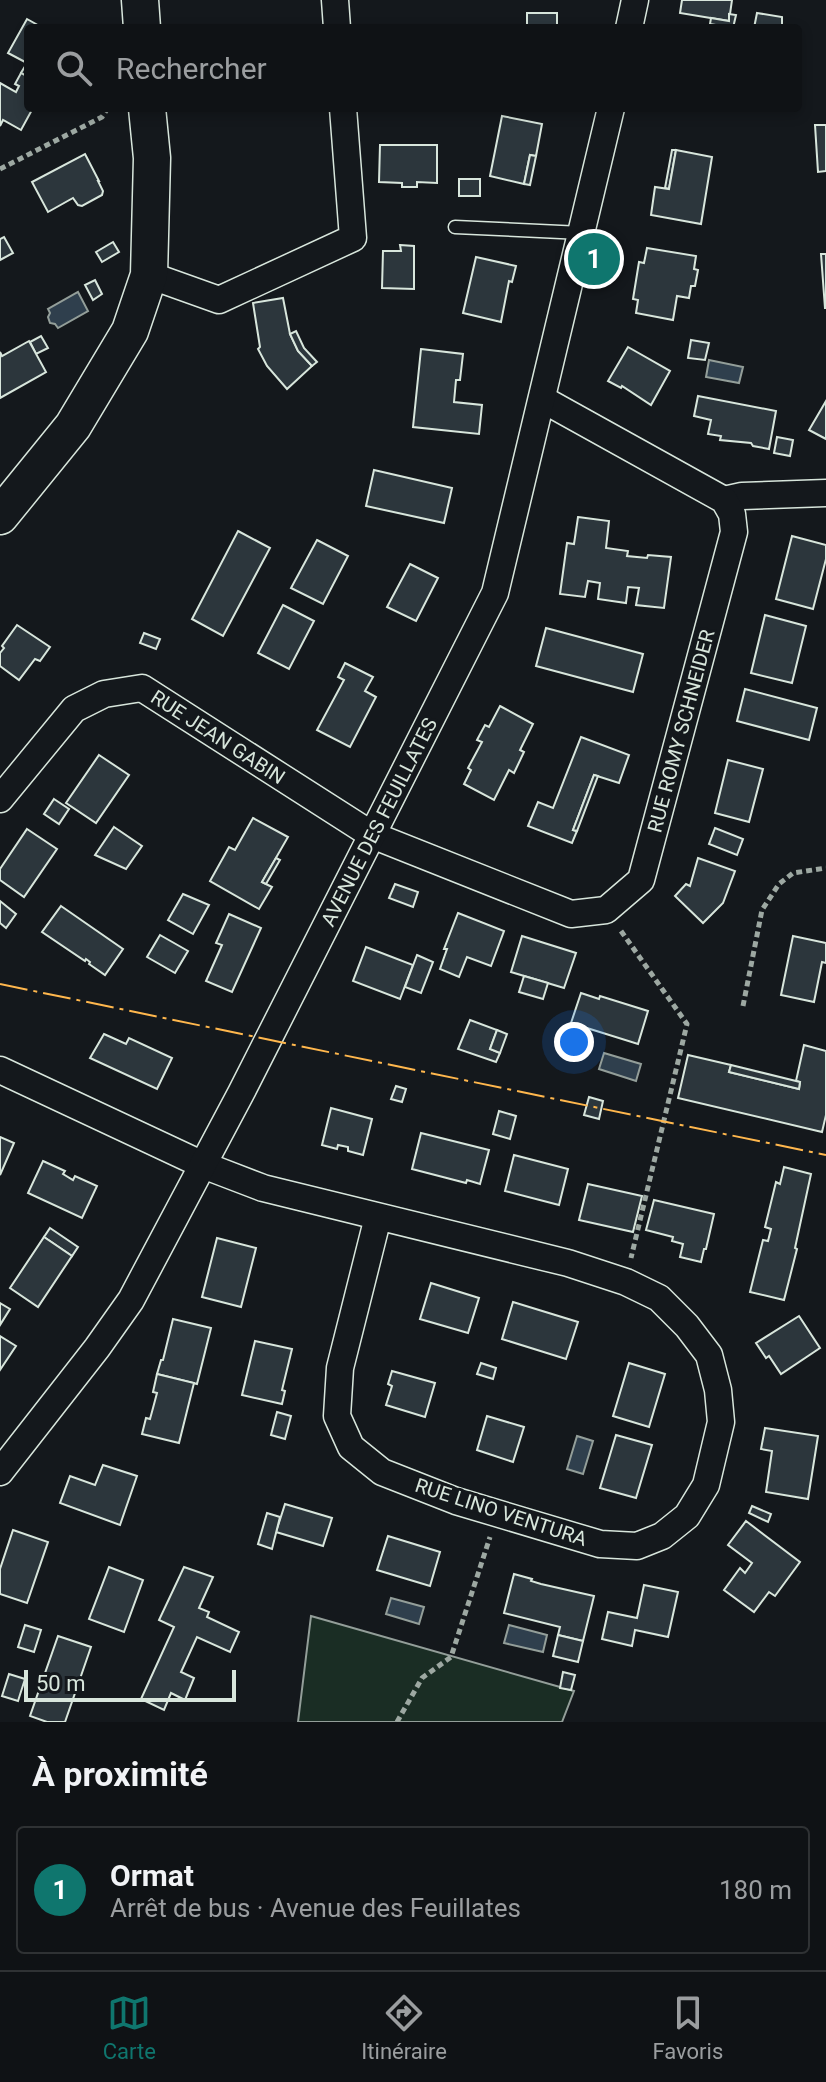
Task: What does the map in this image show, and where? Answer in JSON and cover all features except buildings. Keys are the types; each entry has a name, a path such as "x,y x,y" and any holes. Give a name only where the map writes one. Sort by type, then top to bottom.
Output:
{"street":[{"path":"140,0 142,24"},
{"path":"335,0 337,24"},
{"path":"630,24 635,0"},
{"path":"0,516 73,426 130,331 149,275 152,158 147,112"},
{"path":"149,275 219,300 353,238 343,112"},
{"name":"AVENUE DES FEUILLATES","path":"0,1472 131,1300 495,593 610,112"},
{"path":"542,399 724,500 742,496 826,493"},
{"name":"RUE ROMY SCHNEIDER","path":"606,910 641,880 734,532 732,514 724,500"},
{"name":"RUE JEAN GABIN","path":"0,799 74,709 104,694 142,688 372,835"},
{"path":"372,835 571,914 606,910"},
{"name":"RUE LINO VENTURA","path":"0,1070 203,1165 263,1188 568,1263 626,1282 659,1298 687,1326 709,1355 718,1390 721,1422 706,1485 687,1516 662,1536 637,1546 600,1544 456,1501 382,1472 351,1447 337,1416 340,1368 378,1217"},
{"path":"0,1432 24,1443"}],"lane":[{"path":"455,227 582,233"}],"path":[{"path":"0,169 102,117 105,112"},
{"path":"743,1006 762,910 779,884 793,873 826,868"},
{"path":"606,910 687,1024 626,1282"},
{"path":"397,1722 422,1678 451,1657 497,1513"}],"green space":[{"path":"311,1616 574,1691 562,1722 298,1722"}],"water":[{"path":"78,292 88,311 58,328 50,323 48,309"},
{"path":"709,360 743,367 739,383 706,377"},
{"path":"604,1053 641,1064 636,1081 599,1069"},
{"path":"577,1436 593,1441 583,1474 567,1469"},
{"path":"391,1598 424,1607 419,1624 386,1614"},
{"path":"509,1625 547,1635 543,1652 504,1643"}],"power":[{"path":"0,984 826,1155"}],"place":[{"name":"Ormat","path":"594,259"}]}
